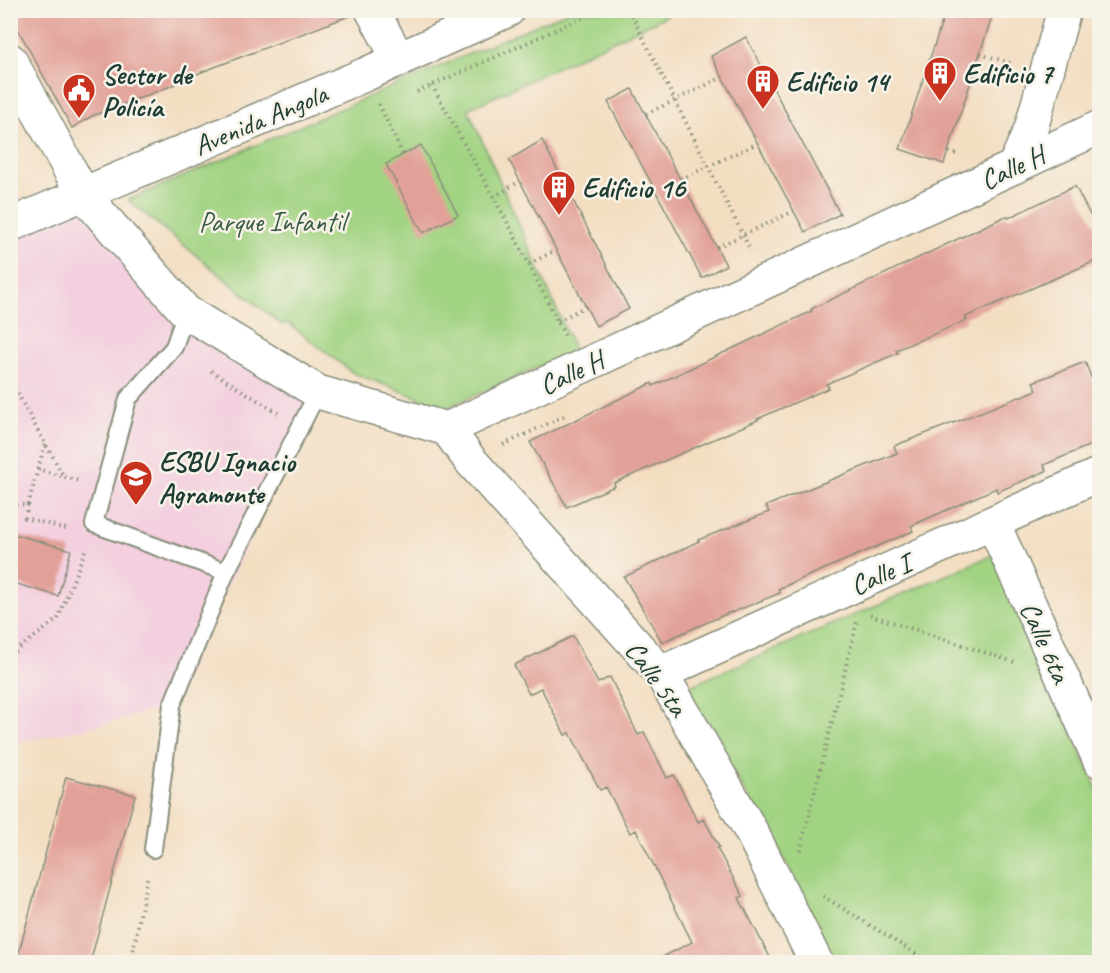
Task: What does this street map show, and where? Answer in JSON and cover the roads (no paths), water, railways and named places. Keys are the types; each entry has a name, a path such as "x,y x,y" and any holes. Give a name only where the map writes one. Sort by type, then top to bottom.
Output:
{"street":[{"path":"372,10 407,56"},
{"name":"Avenida Angola","path":"10,225 364,75 508,10"},
{"path":"1014,167 1031,129 1064,10"},
{"path":"10,60 83,194 186,312 318,392 447,429"},
{"name":"Calle H","path":"447,429 1100,127"},
{"name":"Calle 5ta","path":"447,429 470,460 661,673 752,833 816,963"},
{"name":"Calle I","path":"661,673 1100,474"},
{"name":"Calle 6ta","path":"993,523 1100,761"}],"lane":[{"path":"186,312 174,347 128,399 94,524 226,572"},
{"path":"153,849 172,705 226,572 318,392"}],"place":[{"name":"Edificio 7","path":"940,102"},
{"name":"Edificio 14","path":"763,110"},
{"name":"Sector de Policía","path":"79,119"},
{"name":"Edificio 16","path":"559,216"},
{"name":"ESBU Ignacio Agramonte","path":"136,506"}],"park label":[{"name":"Parque Infantil","path":"272,221"}]}
